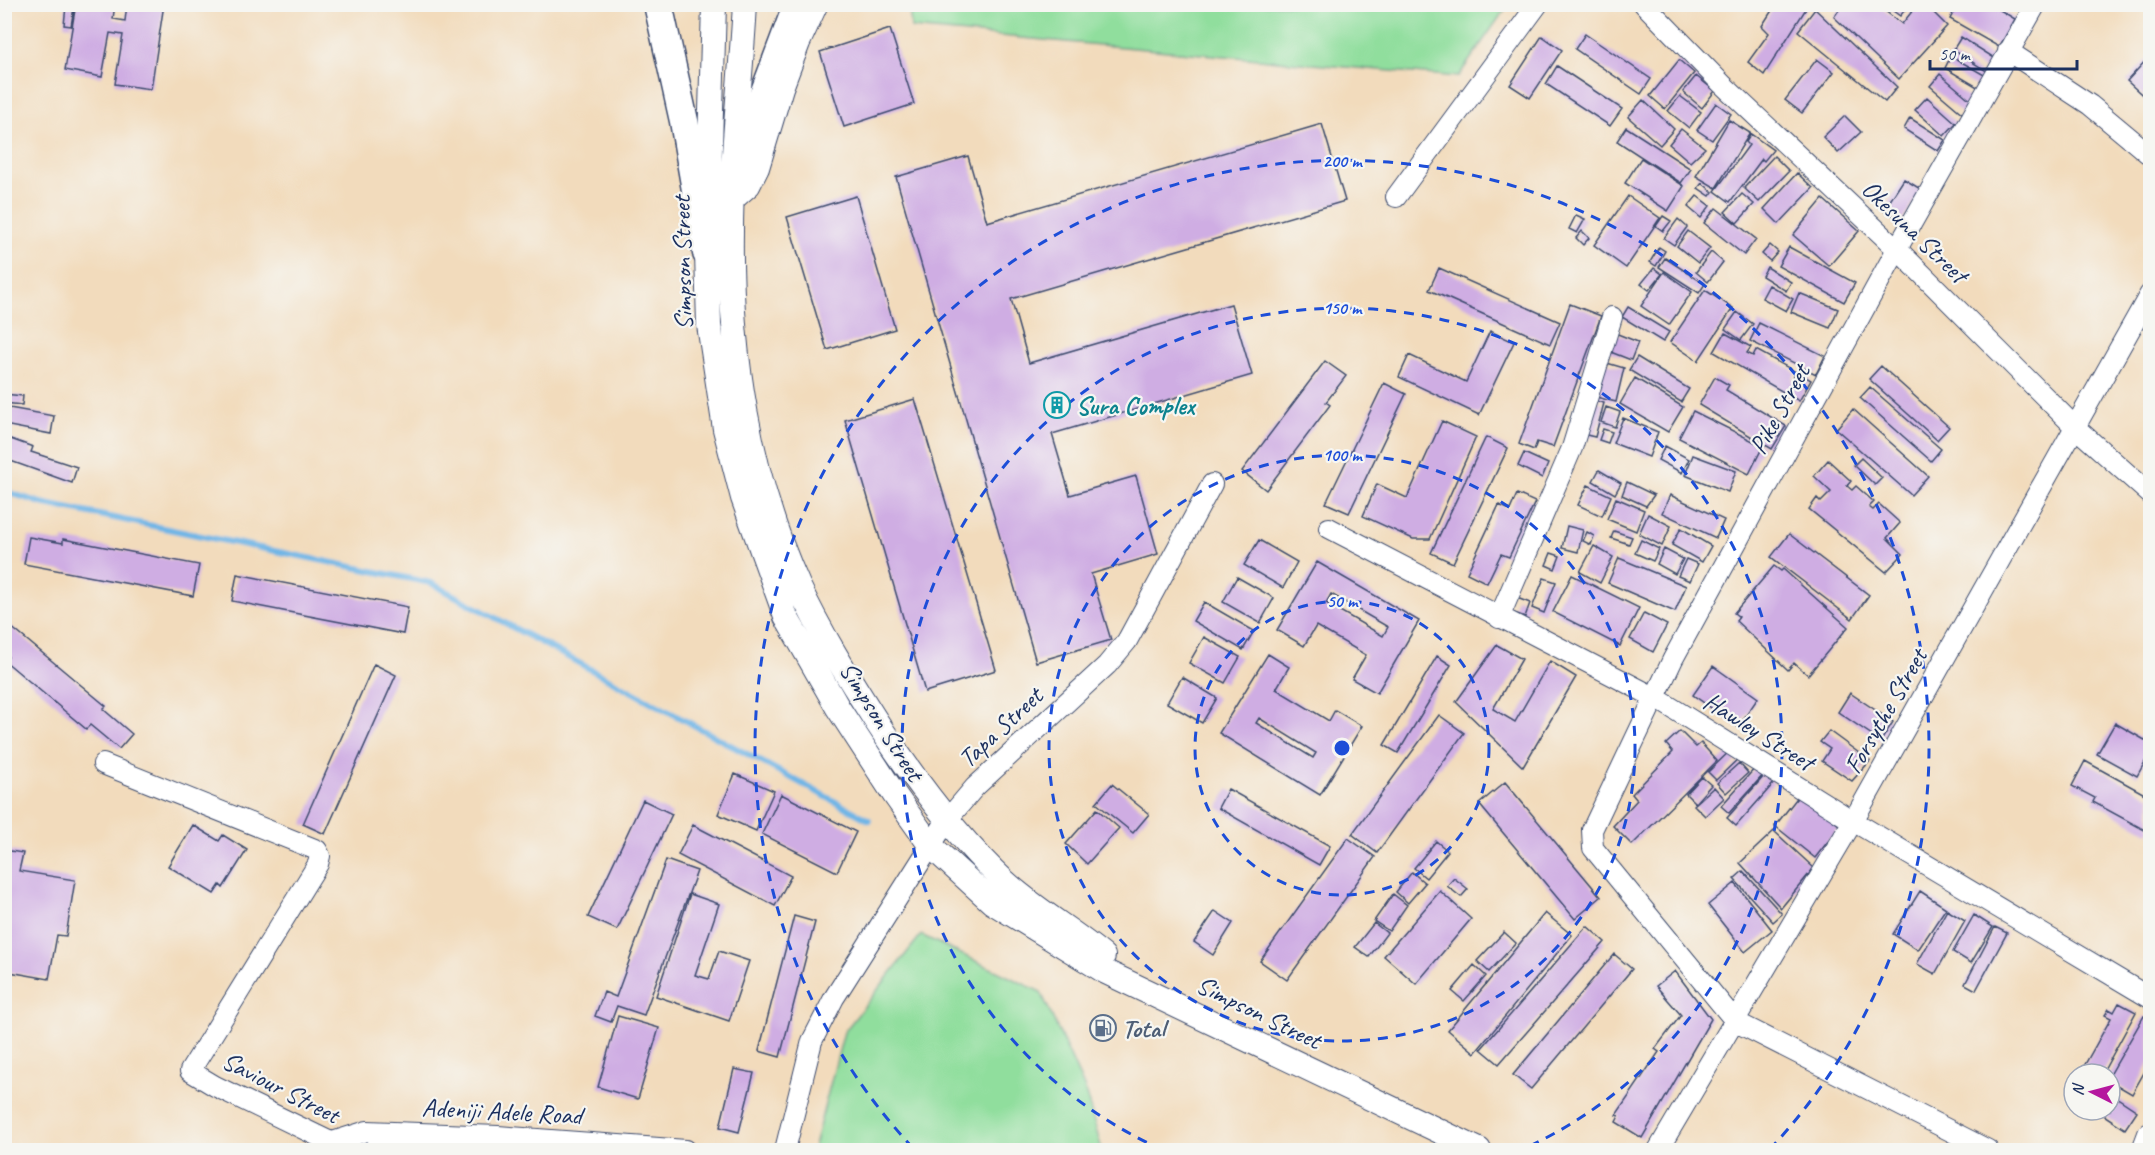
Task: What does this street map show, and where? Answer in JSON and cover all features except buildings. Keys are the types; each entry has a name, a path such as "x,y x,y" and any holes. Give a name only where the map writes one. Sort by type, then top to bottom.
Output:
{"highway":[{"path":"658,4 684,122 707,253"},
{"path":"733,188 798,4"}],"main road":[{"name":"Simpson Street","path":"714,4 707,253 709,325 725,429 760,551 786,617 837,708 931,846 992,902 1106,972 1479,1150"},
{"path":"745,4 730,230 733,306 745,406 767,500 798,584 840,664 905,765 947,820 1005,882 1080,937 1137,985"},
{"path":"2144,1150 2151,1134"}],"street":[{"path":"733,188 750,186 759,168 783,88 818,4"},
{"path":"1396,197 1538,4"},
{"name":"Okesuna Street","path":"1644,4 1722,84 1897,249 2077,429 2151,494"},
{"name":"Pike Street","path":"1736,1022 1593,848 1592,830 1678,649 1897,249 2036,4"},
{"path":"2008,51 2091,105 2151,155"},
{"name":"Forsythe Street","path":"1658,1150 1736,1022 1853,821 2077,429 2151,294"},
{"path":"1499,618 1572,448 1612,317"},
{"name":"Tapa Street","path":"785,1150 812,1041 834,998 947,820 975,787 1107,665 1127,641 1212,484"},
{"name":"Hawley Street","path":"1329,528 1656,698 1853,821 2151,998"},
{"name":"Saviour Street","path":"103,764 317,850 320,856 190,1071 323,1146 347,1150"},
{"path":"1736,1022 1989,1150"},
{"name":"Adeniji Adele Road","path":"323,1146 367,1131 498,1136 686,1150"},
{"name":"Adeniji Adele Road","path":"380,1150 442,1150"}],"green space":[{"path":"909,4 1508,5 1458,77 911,28"},
{"path":"921,935 1041,992 1084,1087 1102,1150 813,1150 844,1032"}],"waterway":[{"path":"4,491 41,503 431,583 869,820"}],"place":[{"name":"Sura Complex","path":"1057,405"},
{"name":"Total","path":"1103,1028"}]}
